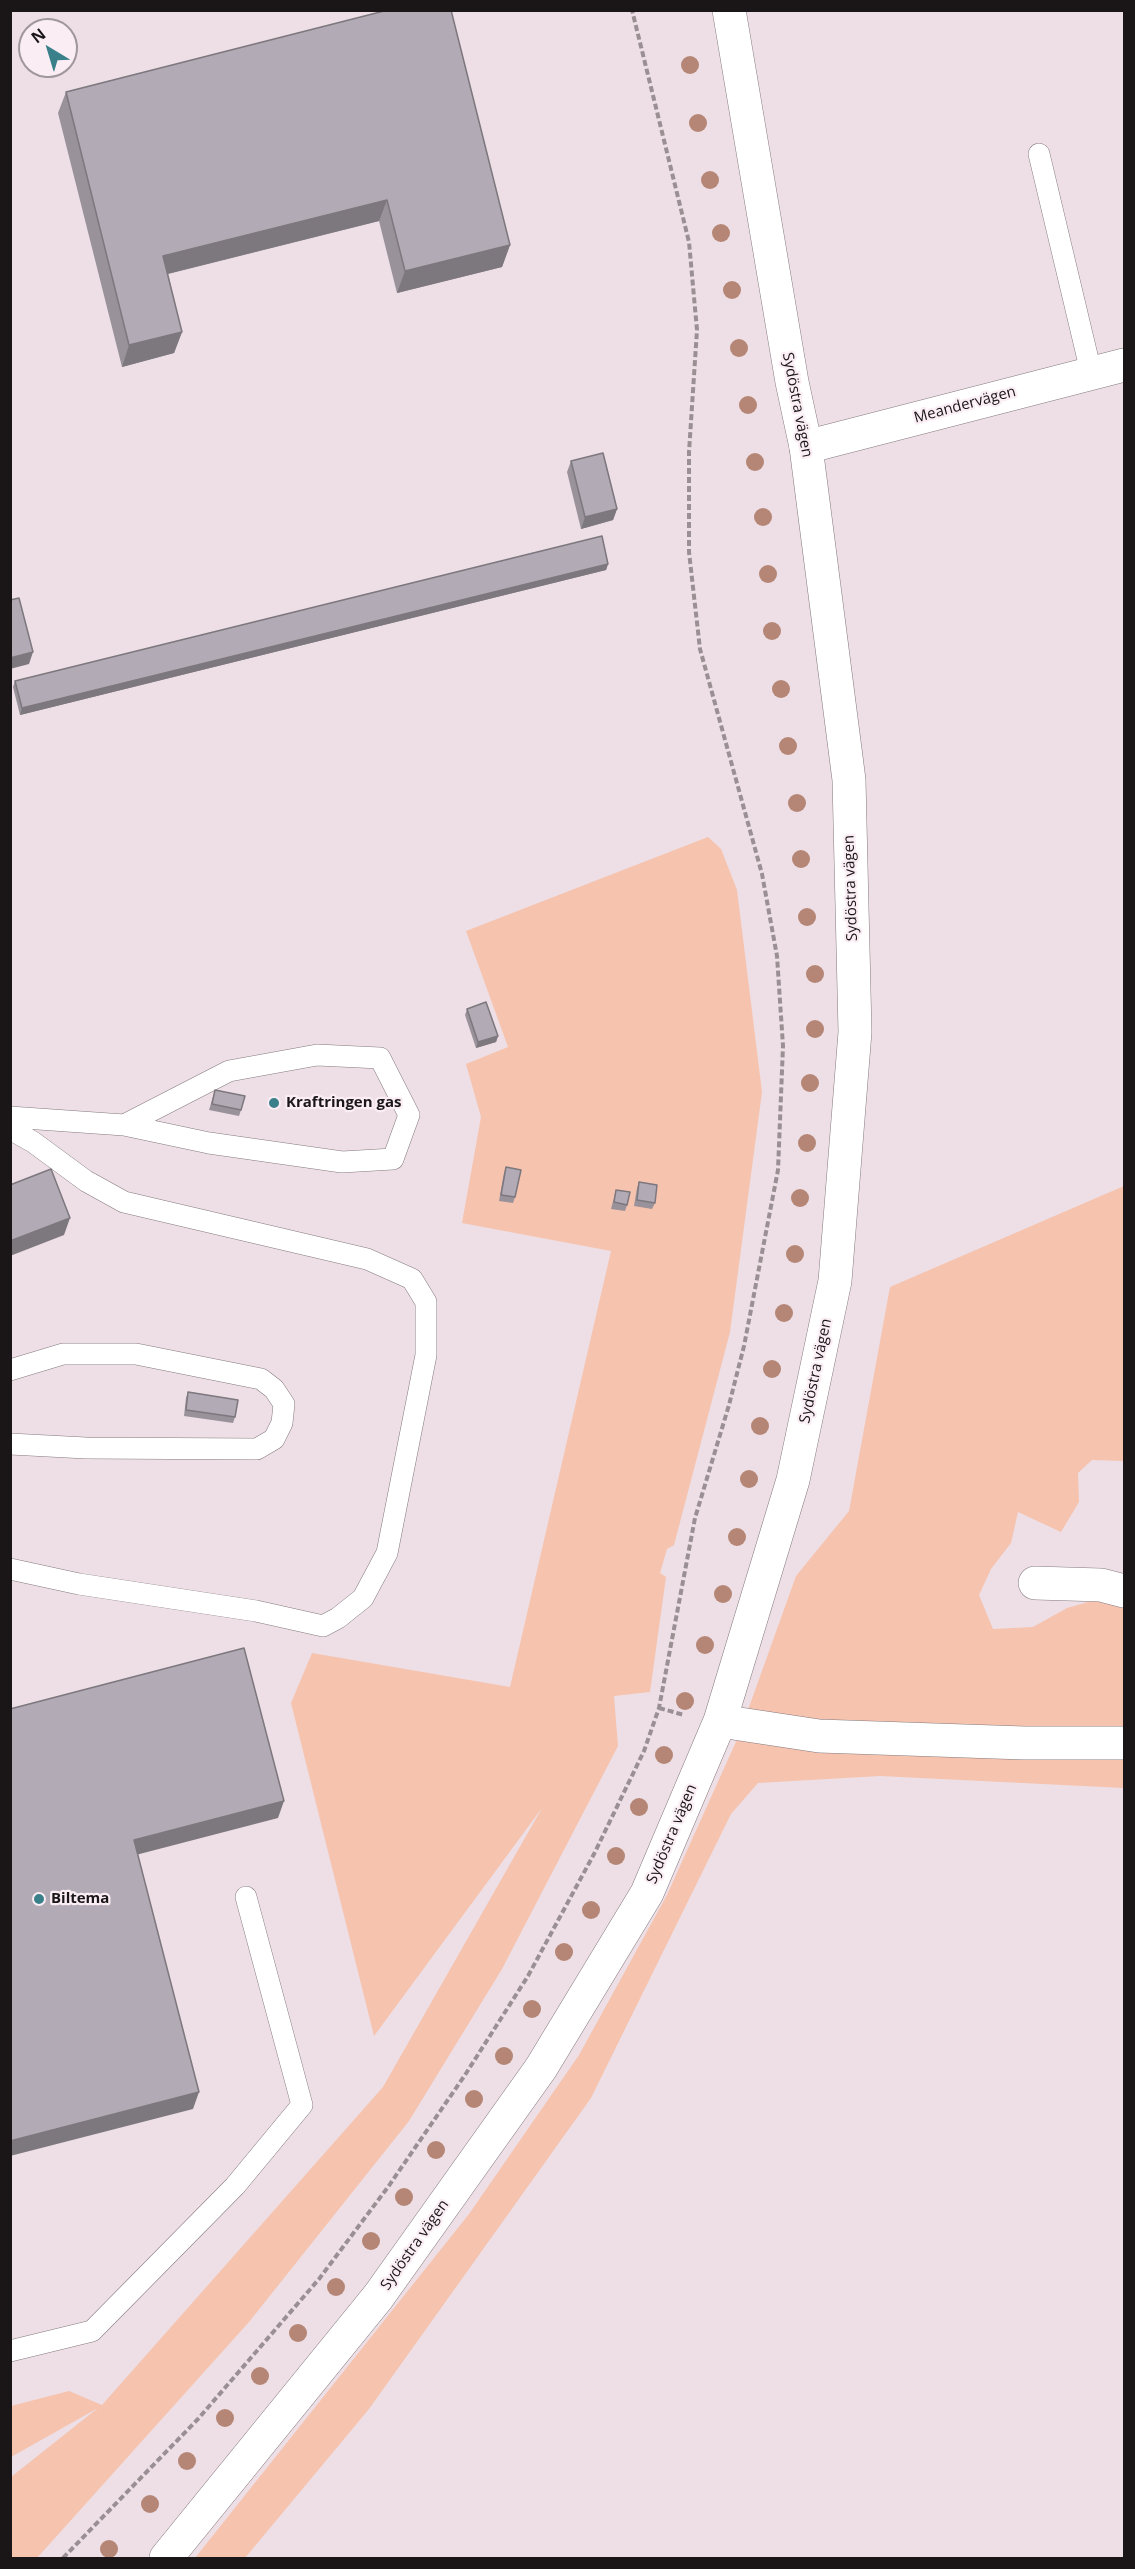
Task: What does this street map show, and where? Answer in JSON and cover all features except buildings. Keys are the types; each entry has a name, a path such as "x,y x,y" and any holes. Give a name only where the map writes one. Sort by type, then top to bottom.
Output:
{"main road":[{"name":"Sydöstra vägen","path":"166,2559 378,2297 541,2068 646,1893 720,1721 793,1480 835,1281 855,1032 849,780 806,447 792,382 729,10"},
{"name":"Meandervägen","path":"806,447 1125,365"},
{"path":"1035,1583 1101,1586 1125,1591"},
{"path":"720,1721 819,1736 1024,1743 1125,1743"}],"lane":[{"path":"1039,154 1091,372"},
{"path":"10,1117 124,1125 209,1143 342,1162 393,1159 409,1115 380,1058 317,1054 229,1071 124,1125"},
{"path":"10,1130 33,1142 86,1181 124,1202 367,1259 412,1279 426,1302 426,1355 387,1553 363,1598 338,1618 323,1626 256,1611 79,1584 10,1569"},
{"path":"10,1371 63,1354 136,1354 261,1379 274,1389 284,1404 282,1423 274,1439 257,1449 86,1448 10,1444"},
{"path":"10,2351 92,2331 235,2186 302,2105 246,1897"}],"path":[{"path":"63,2559 198,2419 319,2279 388,2187 452,2094 528,1976 594,1854 644,1751 659,1708 695,1518 729,1405 746,1336 778,1170 783,1046 777,956 762,874 700,649 689,552 689,452 697,330 689,242 680,197 632,10"}],"shaded area":[{"path":"708,837 721,849 737,890 762,1092 730,1332 674,1545 667,1549 660,1573 666,1577 650,1692 614,1696 618,1746 502,1969 409,2121 249,2322 37,2558 11,2558 11,2477 98,2408 11,2457 11,2406 69,2391 102,2405 383,2087 542,1808 374,2036 291,1703 312,1653 510,1687 611,1251 462,1223 481,1117 466,1064 508,1047 466,931"},
{"path":"1124,1186 1124,1461 1092,1460 1078,1473 1079,1502 1061,1532 1018,1512 1011,1543 991,1569 979,1595 993,1629 1033,1627 1067,1608 1099,1599 1124,1603 1124,1788 880,1776 758,1783 731,1814 591,2098 369,2409 245,2558 195,2558 469,2214 579,2055 667,1895 739,1735 796,1576 849,1511 890,1287"}],"place":[{"name":"Kraftringen gas","path":"274,1103"},
{"name":"Biltema","path":"39,1899"}]}
